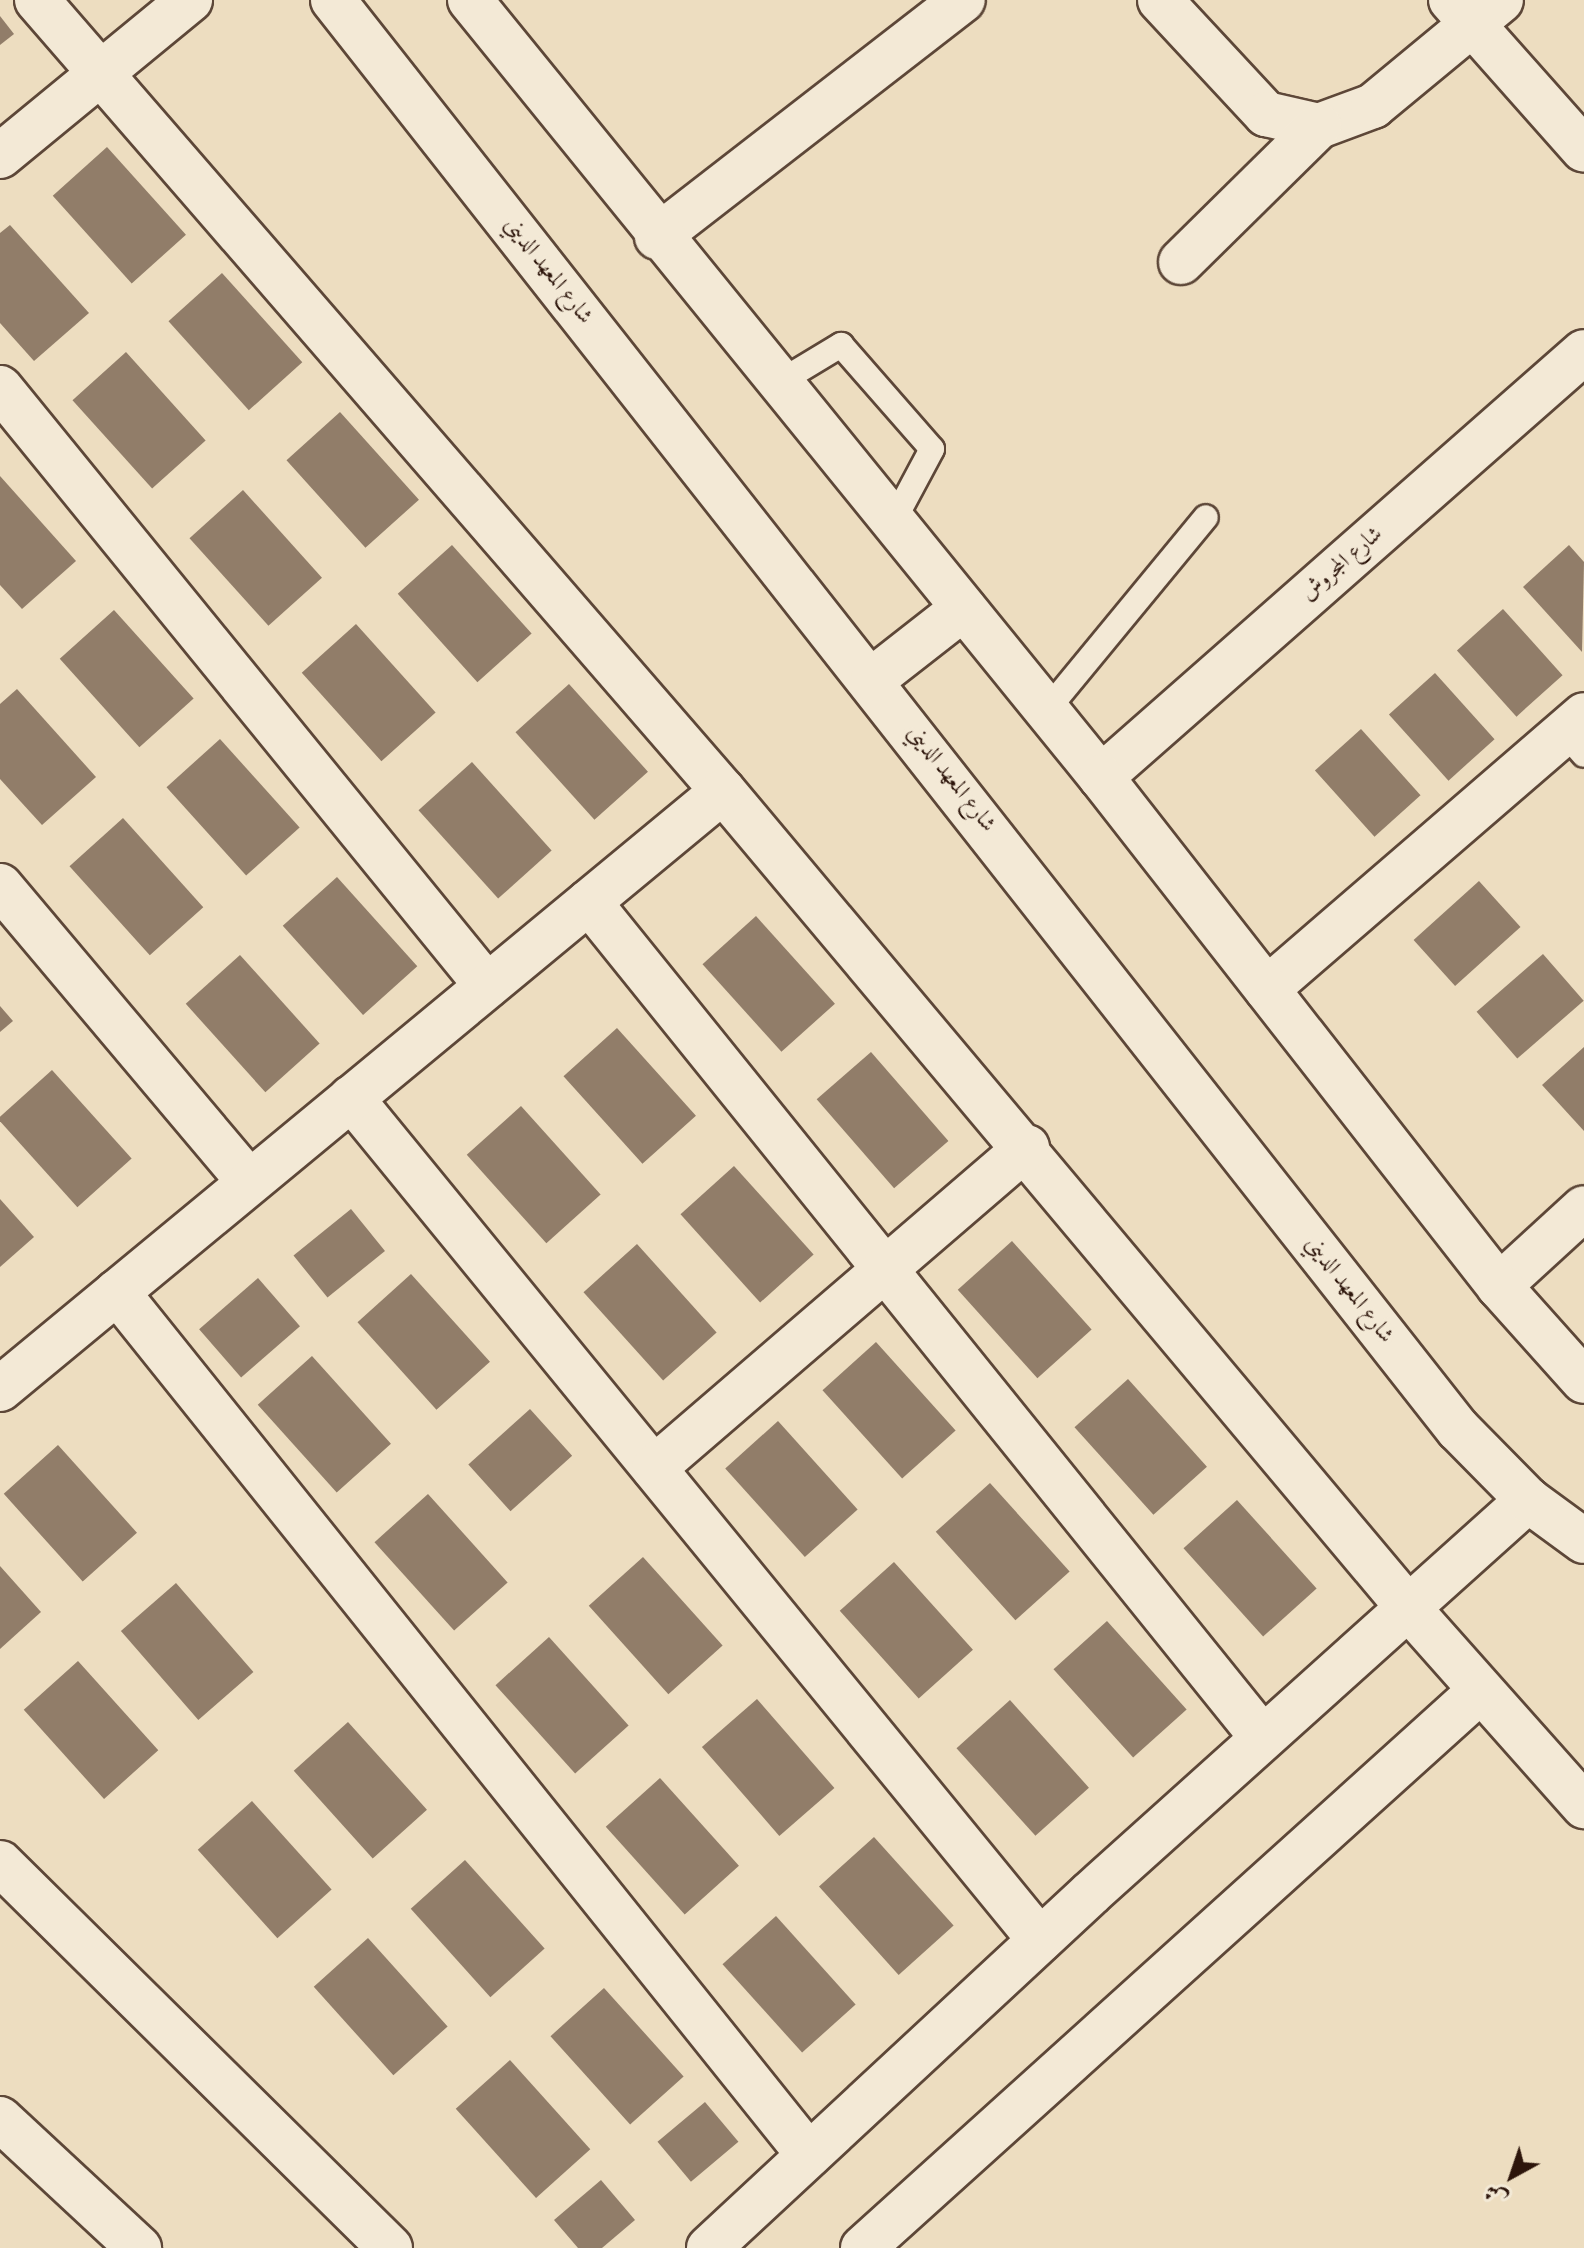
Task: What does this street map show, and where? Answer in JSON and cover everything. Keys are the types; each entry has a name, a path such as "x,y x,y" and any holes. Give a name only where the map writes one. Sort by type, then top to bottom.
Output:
{"street":[{"path":"37,0 723,791 1027,1147 1411,1611 1584,1806"},
{"path":"0,156 190,0"},
{"name":"شارع المعهد الديني","path":"333,0 873,679 1458,1429 1528,1500 1584,1541"},
{"path":"470,0 657,237 1101,777 1499,1286 1584,1381"},
{"path":"657,237 963,0"},
{"path":"1177,6 1266,114 1319,126"},
{"path":"1181,262 1319,126 1373,106 1475,9 1584,150"},
{"name":"شارع المجروش","path":"1101,777 1584,352"},
{"path":"0,388 487,986"},
{"path":"873,679 964,608"},
{"path":"1267,989 1577,734"},
{"path":"0,1389 723,791"},
{"path":"0,886 249,1182"},
{"path":"589,902 1262,1737"},
{"path":"351,1098 1040,1940"},
{"path":"654,1468 1027,1147"},
{"path":"1499,1286 1584,1208"},
{"path":"117,1292 809,2155"},
{"path":"709,2248 1262,1737 1411,1611 1528,1500"},
{"path":"863,2248 1480,1691"},
{"path":"0,1863 390,2248"},
{"path":"0,2119 139,2248"}],"lane":[{"path":"778,383 841,345 932,449 893,522"},
{"path":"1046,711 1206,517"}],"building":[{"path":"0,16 14,34 0,45"},
{"path":"107,147 186,235 132,284 53,196"},
{"path":"10,225 89,313 34,361 0,323 0,233"},
{"path":"222,273 302,362 249,410 168,321"},
{"path":"126,352 206,440 152,489 72,400"},
{"path":"340,412 419,500 365,548 286,460"},
{"path":"0,476 76,561 22,609 0,585"},
{"path":"243,490 322,578 268,626 189,538"},
{"path":"452,545 532,633 477,682 398,594"},
{"path":"1569,545 1584,562 1582,652 1523,587"},
{"path":"1503,609 1563,675 1516,717 1457,650"},
{"path":"114,610 194,698 139,747 60,659"},
{"path":"356,624 436,712 381,761 302,673"},
{"path":"1435,673 1495,739 1448,781 1389,714"},
{"path":"569,684 648,772 594,820 515,732"},
{"path":"17,689 96,777 42,825 0,779 0,704"},
{"path":"1361,729 1421,795 1374,837 1315,770"},
{"path":"220,739 300,827 246,876 166,787"},
{"path":"472,762 552,850 498,899 418,810"},
{"path":"123,818 203,907 150,955 69,866"},
{"path":"337,877 417,966 363,1015 283,926"},
{"path":"1479,881 1520,927 1455,986 1414,940"},
{"path":"756,916 835,1004 781,1052 702,964"},
{"path":"1543,954 1584,1001 1517,1059 1477,1012"},
{"path":"240,955 320,1043 265,1092 186,1004"},
{"path":"0,1006 13,1021 0,1032"},
{"path":"617,1028 696,1116 642,1164 563,1076"},
{"path":"1584,1047 1584,1131 1542,1085"},
{"path":"871,1052 948,1141 894,1188 817,1099"},
{"path":"52,1070 132,1158 77,1207 0,1121 0,1117"},
{"path":"521,1106 601,1194 546,1243 467,1155"},
{"path":"734,1166 814,1254 760,1303 680,1214"},
{"path":"0,1199 34,1237 0,1267"},
{"path":"351,1209 385,1251 327,1298 293,1256"},
{"path":"1012,1241 1092,1329 1037,1378 958,1290"},
{"path":"637,1244 717,1332 663,1381 583,1292"},
{"path":"411,1274 490,1362 436,1410 357,1322"},
{"path":"258,1278 300,1326 241,1377 199,1329"},
{"path":"876,1342 956,1430 902,1479 822,1390"},
{"path":"312,1356 391,1444 337,1493 258,1405"},
{"path":"1128,1379 1207,1467 1153,1515 1074,1427"},
{"path":"530,1409 572,1456 510,1511 468,1465"},
{"path":"778,1421 858,1509 805,1557 725,1469"},
{"path":"58,1445 137,1533 83,1582 4,1494"},
{"path":"990,1483 1070,1571 1015,1620 936,1532"},
{"path":"428,1494 508,1582 454,1631 374,1542"},
{"path":"1237,1500 1317,1588 1263,1637 1183,1548"},
{"path":"643,1557 723,1645 668,1694 589,1606"},
{"path":"894,1562 973,1650 919,1699 840,1611"},
{"path":"0,1566 41,1612 0,1649"},
{"path":"176,1583 253,1672 198,1720 121,1631"},
{"path":"1107,1621 1187,1709 1133,1758 1053,1669"},
{"path":"549,1637 629,1725 575,1774 495,1685"},
{"path":"78,1661 158,1750 104,1799 24,1710"},
{"path":"757,1699 834,1788 779,1836 702,1747"},
{"path":"1010,1700 1089,1788 1035,1836 956,1748"},
{"path":"348,1722 427,1810 373,1859 294,1771"},
{"path":"660,1778 739,1866 685,1915 606,1827"},
{"path":"252,1801 332,1889 277,1938 198,1850"},
{"path":"874,1837 954,1925 899,1975 819,1887"},
{"path":"465,1860 545,1948 490,1997 411,1909"},
{"path":"776,1916 856,2004 802,2053 722,1964"},
{"path":"368,1938 448,2026 393,2075 314,1987"},
{"path":"604,1988 684,2076 630,2125 550,2036"},
{"path":"510,2060 590,2149 536,2198 456,2109"},
{"path":"705,2102 738,2142 691,2182 658,2142"},
{"path":"601,2180 635,2220 602,2248 578,2248 554,2220"}]}
